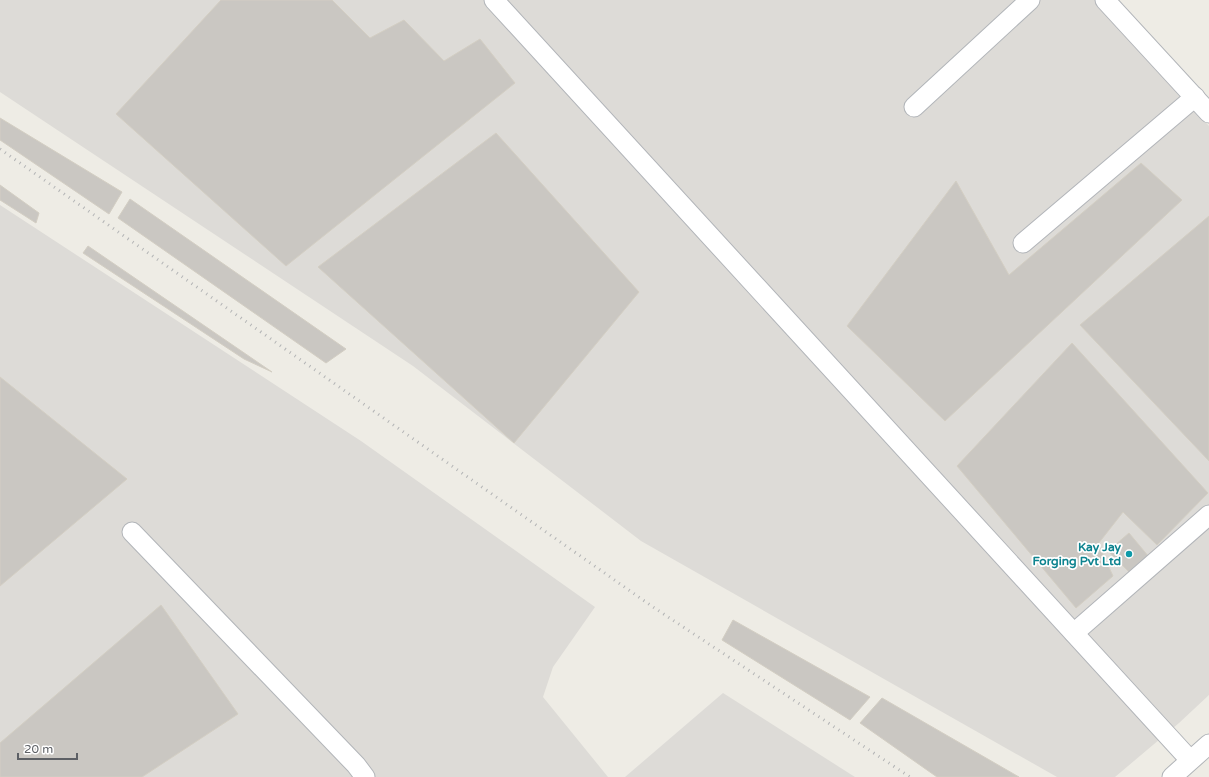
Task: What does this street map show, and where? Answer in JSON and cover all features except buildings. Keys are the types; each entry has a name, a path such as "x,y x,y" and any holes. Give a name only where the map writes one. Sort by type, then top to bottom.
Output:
{"street":[{"path":"494,0 1190,760"},
{"path":"914,107 1030,0"},
{"path":"1105,0 1209,113"},
{"path":"1023,243 1194,98"},
{"path":"1074,633 1209,515"},
{"path":"132,532 356,765 365,777"},
{"path":"1172,777 1209,744"}],"shaded area":[{"path":"0,0 1095,0 1209,126 1209,695 1179,723 1115,777 1057,777 641,541 413,366 0,92"},
{"path":"0,205 361,441 595,607 553,667 543,697 608,777 0,777"},
{"path":"723,693 855,777 625,777"}],"railway":[{"path":"0,149 653,607 910,777"}],"place":[{"name":"Kay Jay Forging Pvt Ltd","path":"1129,554"}]}
